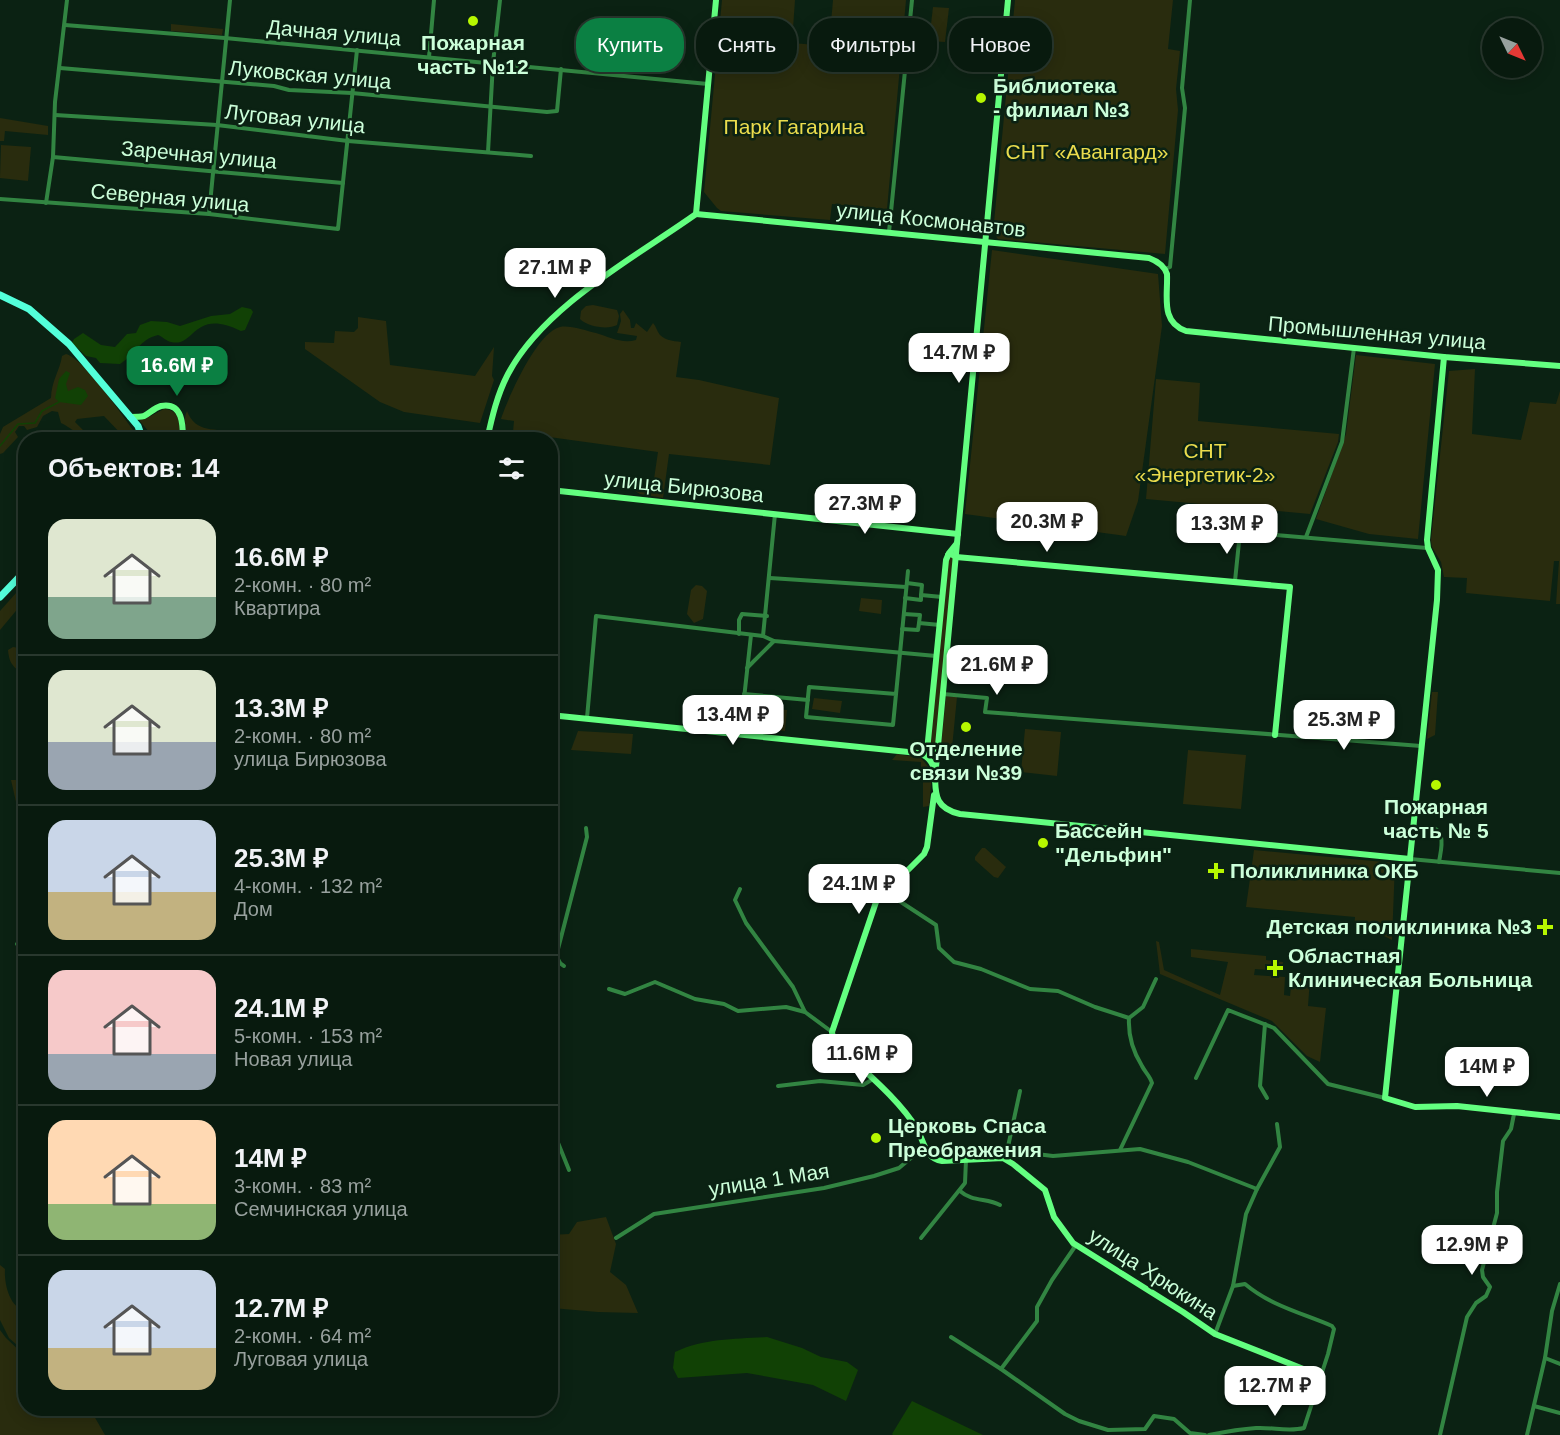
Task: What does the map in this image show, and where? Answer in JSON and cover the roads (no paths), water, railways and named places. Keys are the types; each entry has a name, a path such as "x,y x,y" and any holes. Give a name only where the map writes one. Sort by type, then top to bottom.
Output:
{"main road":[{"path":"0,295 29,309 69,344 141,432"},
{"path":"0,597 18,578"}],"street":[{"path":"46,203 53,157 66,0"},
{"path":"209,214 230,0"},
{"path":"429,57 434,0"},
{"path":"488,153 493,63 500,0"},
{"path":"489,432 503,385 515,362 537,333 562,308 696,214 716,0"},
{"path":"889,233 912,0"},
{"path":"1008,0 927,847 924,854 884,891 876,902 832,1032 833,1038 836,1044 873,1079 917,1129 928,1154 937,1160 1003,1158 1020,1152 1053,1156 1140,1149 1188,1162 1257,1189"},
{"path":"1163,266 1170,267 1185,108 1182,88 1190,0"},
{"name":"Дачная улица","path":"65,25 708,84"},
{"path":"343,183 357,50"},
{"name":"Луковская улица","path":"60,68 547,112 557,111 561,69"},
{"name":"Луговая улица","path":"55,115 217,125 348,141 531,156"},
{"name":"Заречная улица","path":"53,157 343,183"},
{"name":"Северная улица","path":"0,199 209,214 338,229 343,183"},
{"name":"улица Космонавтов","path":"696,214 1149,258 1163,266"},
{"name":"Промышленная улица","path":"1163,266 1167,274 1167,314 1174,326 1192,332 1560,366"},
{"path":"1305,537 1342,442 1354,347"},
{"path":"1385,1098 1439,574 1427,540 1444,357"},
{"path":"130,417 146,415 159,407 172,407 182,417 184,432"},
{"name":"улица Бирюзова","path":"558,491 958,534"},
{"path":"763,636 775,513"},
{"path":"1235,581 1240,532 1428,548"},
{"path":"929,758 927,746 942,597 948,555 957,543"},
{"path":"948,555 1290,587 1275,735"},
{"path":"896,694 809,687 806,717 893,725 908,571"},
{"path":"770,578 922,585 921,600 905,598"},
{"path":"921,595 942,597"},
{"path":"739,634 739,620 742,614 766,616"},
{"path":"902,629 918,630 919,623 920,615 904,614"},
{"path":"586,719 596,616 763,636 774,641 936,656"},
{"path":"919,623 940,624"},
{"path":"741,726 751,635"},
{"path":"747,668 774,641"},
{"path":"744,694 808,700"},
{"path":"943,694 987,698 985,712 1421,746"},
{"path":"558,716 918,753 929,758 933,763 935,774"},
{"path":"918,753 924,751 927,746"},
{"path":"929,758 933,759 937,754"},
{"path":"934,788 942,806 960,814"},
{"path":"931,818 940,812 1560,873"},
{"path":"1414,820 1422,828 1433,828 1440,835 1439,862"},
{"path":"558,949 587,837 586,828"},
{"path":"1412,838 1422,828"},
{"path":"740,889 735,900 746,923 793,987 805,1012"},
{"path":"884,891 936,925 939,948 954,962 981,969 1030,989 1058,991 1095,1007 1129,1018"},
{"path":"558,959 564,966"},
{"path":"1120,1150 1152,1083 1134,1053 1128,1035 1129,1018 1143,1007 1156,979"},
{"path":"609,988 625,994 655,982 695,999 724,1004 738,1011 786,1007 805,1012 832,1032"},
{"path":"1196,1078 1228,1010 1274,1028 1328,1084 1415,1107 1457,1106 1514,1114 1560,1117"},
{"path":"1265,1024 1260,1086 1267,1098"},
{"path":"778,1086 820,1081 863,1085 873,1079"},
{"path":"1003,1158 1007,1155 1008,1139 1020,1091"},
{"path":"1440,1435 1467,1317 1476,1303 1486,1296 1490,1287 1483,1277 1482,1270 1497,1213 1503,1141 1510,1129 1514,1114"},
{"path":"1215,1334 1233,1286 1246,1214 1280,1147 1278,1124"},
{"path":"558,1143 569,1170"},
{"name":"улица 1 Мая","path":"616,1238 654,1214 824,1188 891,1171 906,1163 925,1147"},
{"name":"улица Хрюкина","path":"1003,1158 1045,1190 1054,1217 1073,1243 1215,1334 1321,1376"},
{"path":"921,1238 965,1183 966,1160"},
{"path":"960,1191 968,1197 980,1201 993,1201 1000,1205"},
{"path":"1001,1369 1037,1321 1037,1307 1074,1248 1073,1243"},
{"path":"951,1337 1065,1414 1108,1430 1146,1429 1154,1416 1174,1419 1190,1433 1207,1435 1256,1428 1279,1428 1292,1431 1304,1428 1334,1329 1332,1326 1287,1310 1255,1293 1245,1284 1233,1286"},
{"path":"1527,1435 1545,1359 1552,1311 1560,1284"},
{"path":"1552,1311 1560,1313"},
{"path":"1545,1359 1560,1364"},
{"path":"1534,1406 1560,1413"}],"waterway":[{"path":"0,446 18,424 35,423 42,411 59,402"}],"place":[{"name":"Пожарная часть №12","path":"473,21"},
{"name":"Библиотека - филиал №3","path":"981,98"},
{"name":"Отделение связи №39","path":"966,727"},
{"name":"Пожарная часть № 5","path":"1436,785"},
{"name":"Бассейн \"Дельфин\"","path":"1043,843"},
{"name":"Поликлиника ОКБ","path":"1216,871"},
{"name":"Детская поликлиника №3","path":"1545,927"},
{"name":"Областная Клиническая Больница","path":"1275,968"},
{"name":"Церковь Спаса Преображения","path":"876,1138"}],"park label":[{"name":"Парк Гагарина","path":"794,127"},
{"name":"СНТ «Авангард»","path":"1087,152"},
{"name":"СНТ «Энергетик-2»","path":"1205,463"}]}
